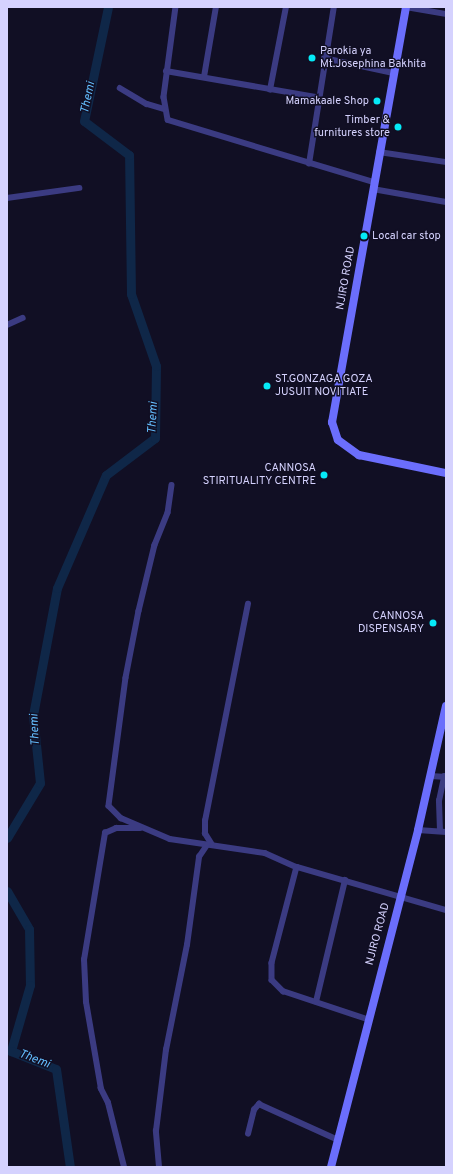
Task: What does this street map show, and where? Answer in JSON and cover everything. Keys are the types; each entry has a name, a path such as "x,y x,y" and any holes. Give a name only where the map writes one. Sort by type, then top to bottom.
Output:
{"street":[{"path":"176,7 166,71 164,109 166,117 172,122 309,164 373,186 446,202"},
{"path":"204,77 216,7"},
{"path":"270,90 286,7"},
{"path":"309,164 317,97 334,7"},
{"path":"406,7 446,14"},
{"name":"NJIRO ROAD","path":"406,7 332,412 333,430 338,440 359,455 446,473"},
{"path":"324,58 394,73"},
{"path":"166,71 317,97"},
{"path":"120,88 147,104 164,109"},
{"path":"379,152 446,162"},
{"path":"7,198 79,188"},
{"path":"7,326 23,318"},
{"path":"172,486 168,513 156,545 139,611 108,797 114,812 170,840 265,853 297,867 446,910"},
{"path":"209,845 205,834 205,821 248,604"},
{"name":"NJIRO ROAD","path":"331,1167 336,1139 443,734 446,706"},
{"path":"418,830 443,832 439,801 445,777 431,776"},
{"path":"124,1167 108,1104 101,1089 86,1002 84,960 105,833 116,828 144,828"},
{"path":"159,1167 156,1131 166,1050 187,945 200,857 209,845"},
{"path":"297,867 270,974 275,986 367,1020"},
{"path":"316,1002 345,880"},
{"path":"248,1134 254,1110 259,1104 336,1139"}],"waterway":[{"name":"Themi","path":"7,838 40,783 33,715 57,588 106,475 155,438 156,366 131,294 129,155 84,121 108,7"},
{"name":"Themi","path":"7,891 29,929 30,985 11,1051 56,1069 70,1167"}],"place":[{"name":"Parokia ya Mt.Josephina Bakhita","path":"312,58"},
{"name":"Mamakaale Shop","path":"377,101"},
{"name":"Timber & furnitures store","path":"398,127"},
{"name":"Local car stop","path":"364,236"},
{"name":"ST.GONZAGA GOZA JUSUIT NOVITIATE","path":"267,386"},
{"name":"CANNOSA STIRITUALITY CENTRE","path":"324,475"},
{"name":"CANNOSA DISPENSARY","path":"433,623"}]}
